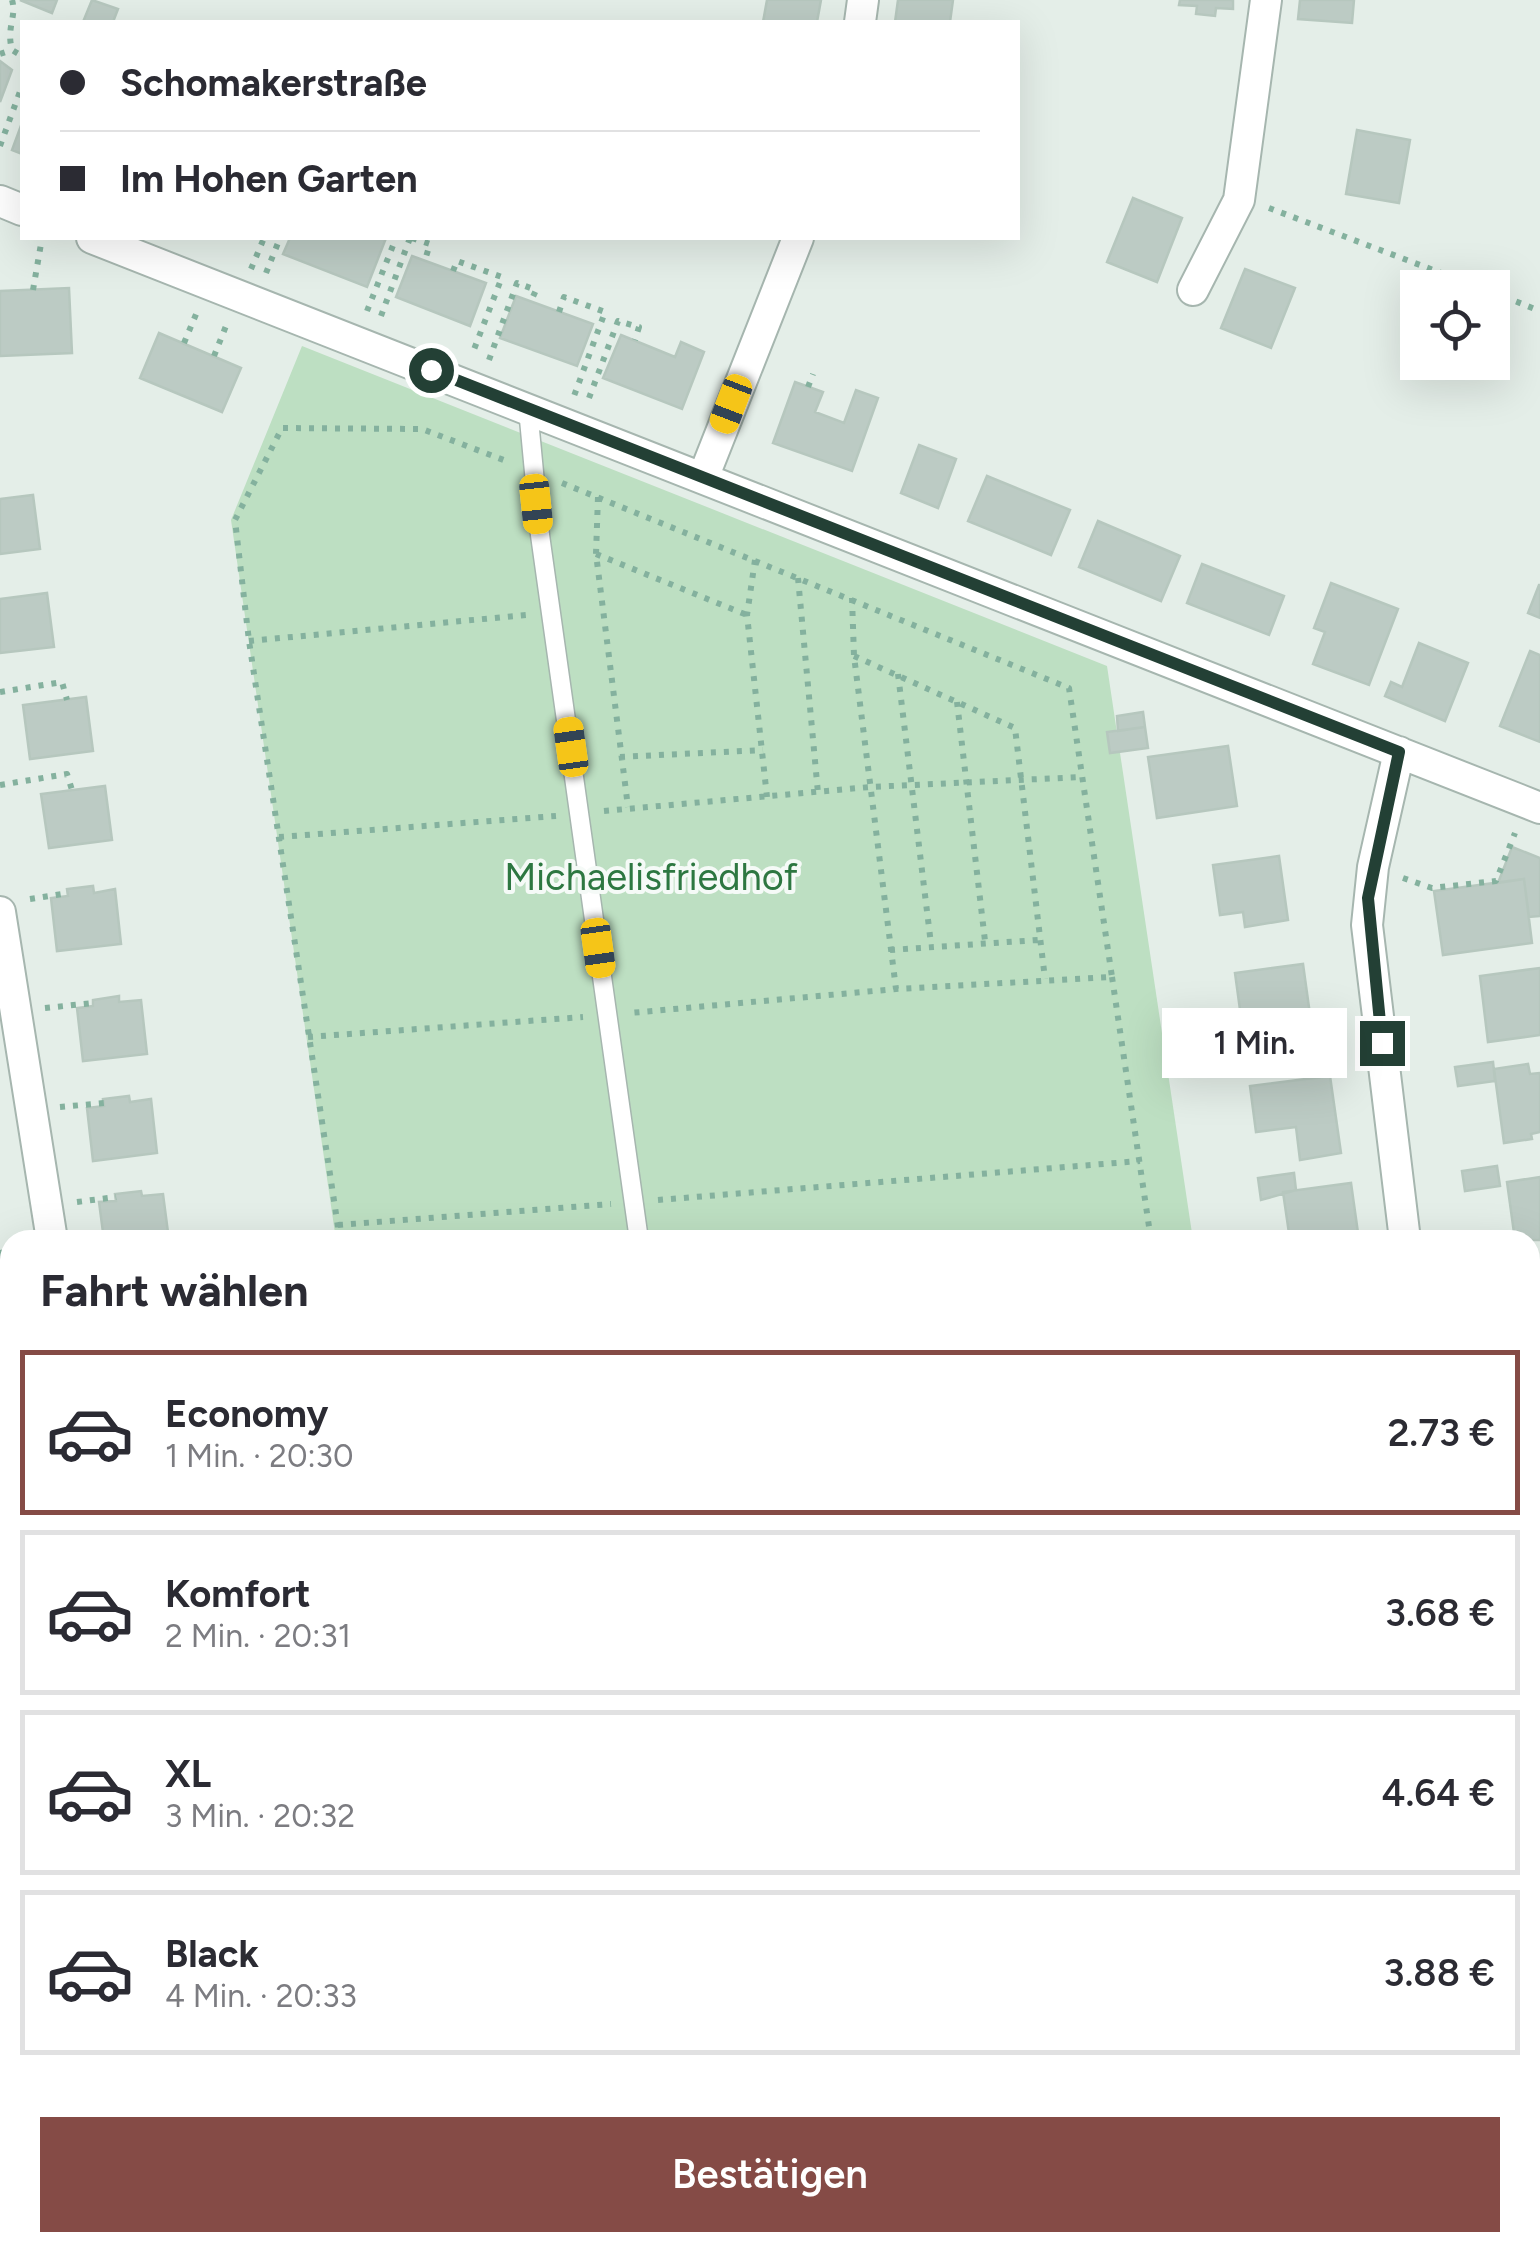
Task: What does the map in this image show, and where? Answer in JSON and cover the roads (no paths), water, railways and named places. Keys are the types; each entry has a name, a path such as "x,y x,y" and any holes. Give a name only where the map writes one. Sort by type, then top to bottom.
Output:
{"street":[{"path":"1193,290 1239,200 1266,0"},
{"path":"97,240 1540,808"},
{"path":"703,478 797,240"},
{"path":"1399,752 1373,867 1367,926 1405,1230"},
{"path":"0,912 50,1230"}],"lane":[{"path":"528,408 550,613 638,1230"}],"park label":[{"name":"Michaelisfriedhof","path":"651,877"}]}
